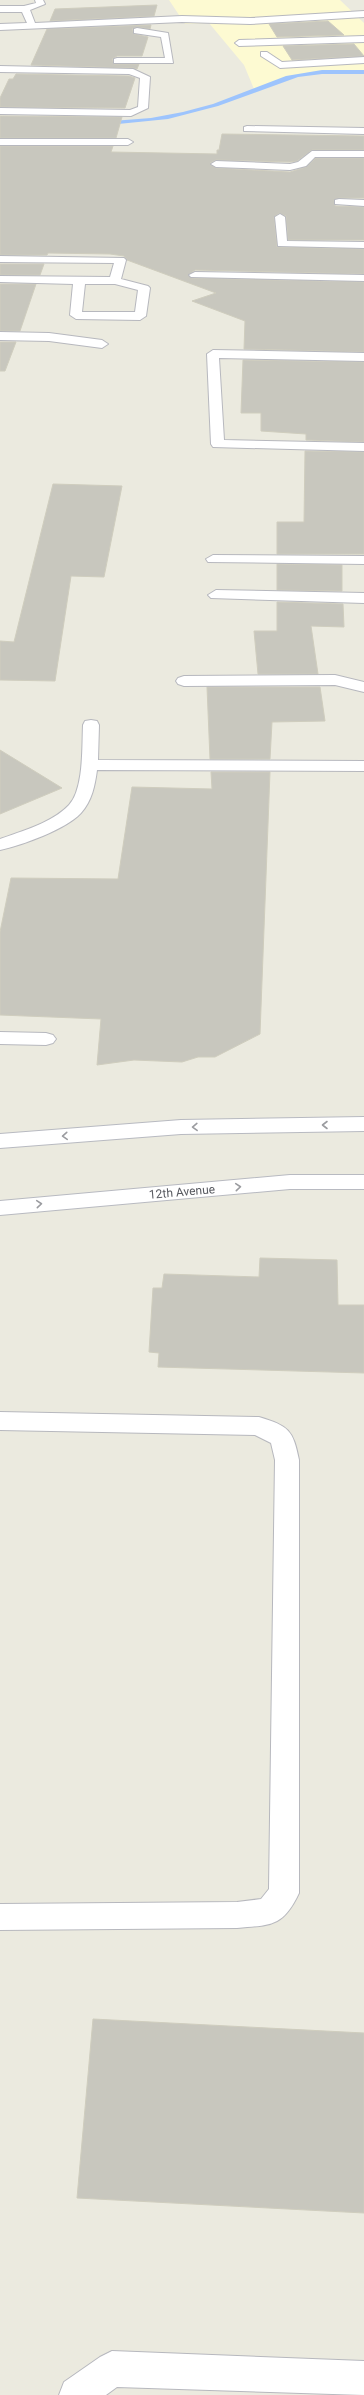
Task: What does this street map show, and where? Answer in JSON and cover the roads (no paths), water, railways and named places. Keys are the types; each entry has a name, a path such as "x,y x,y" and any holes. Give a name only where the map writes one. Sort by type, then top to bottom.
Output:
{"main road":[{"path":"0,9 25,9 41,4 38,0"},
{"path":"338,4 343,9 364,8"},
{"path":"25,9 32,26"},
{"path":"2,33 32,26 182,19 250,20 364,14"},
{"path":"45,32 149,31 165,35 170,61 110,61"},
{"path":"239,43 364,39"},
{"path":"264,54 280,64 364,60"},
{"path":"0,69 130,71 145,77 142,108 130,113 0,111"},
{"path":"247,129 364,131"},
{"path":"0,142 128,142"},
{"path":"216,164 290,167 302,164 312,154 364,154"},
{"path":"339,202 364,203"},
{"path":"280,216 282,244 364,245"},
{"path":"0,259 120,260 115,281"},
{"path":"195,275 364,278"},
{"path":"0,279 115,281 144,288 140,316 76,315 79,281"},
{"path":"0,336 49,338 102,344"},
{"path":"364,356 213,354 218,444 364,447"},
{"path":"213,559 364,560"},
{"path":"216,595 364,598"},
{"path":"184,681 335,680 364,687"},
{"path":"0,846 65,817 75,809 81,800 89,764 91,725"},
{"path":"89,764 364,766"},
{"path":"0,1038 46,1039"},
{"path":"0,1141 180,1127 364,1124"},
{"name":"12th Avenue","path":"0,1208 290,1182 364,1182"},
{"path":"0,1421 259,1426 282,1438 287,1460 284,1893 269,1912 244,1914 0,1917"},
{"path":"77,2395 112,2369 364,2379"}],"waterway":[{"path":"102,122 151,120 184,114 215,105 280,80 305,73 364,72"}]}
